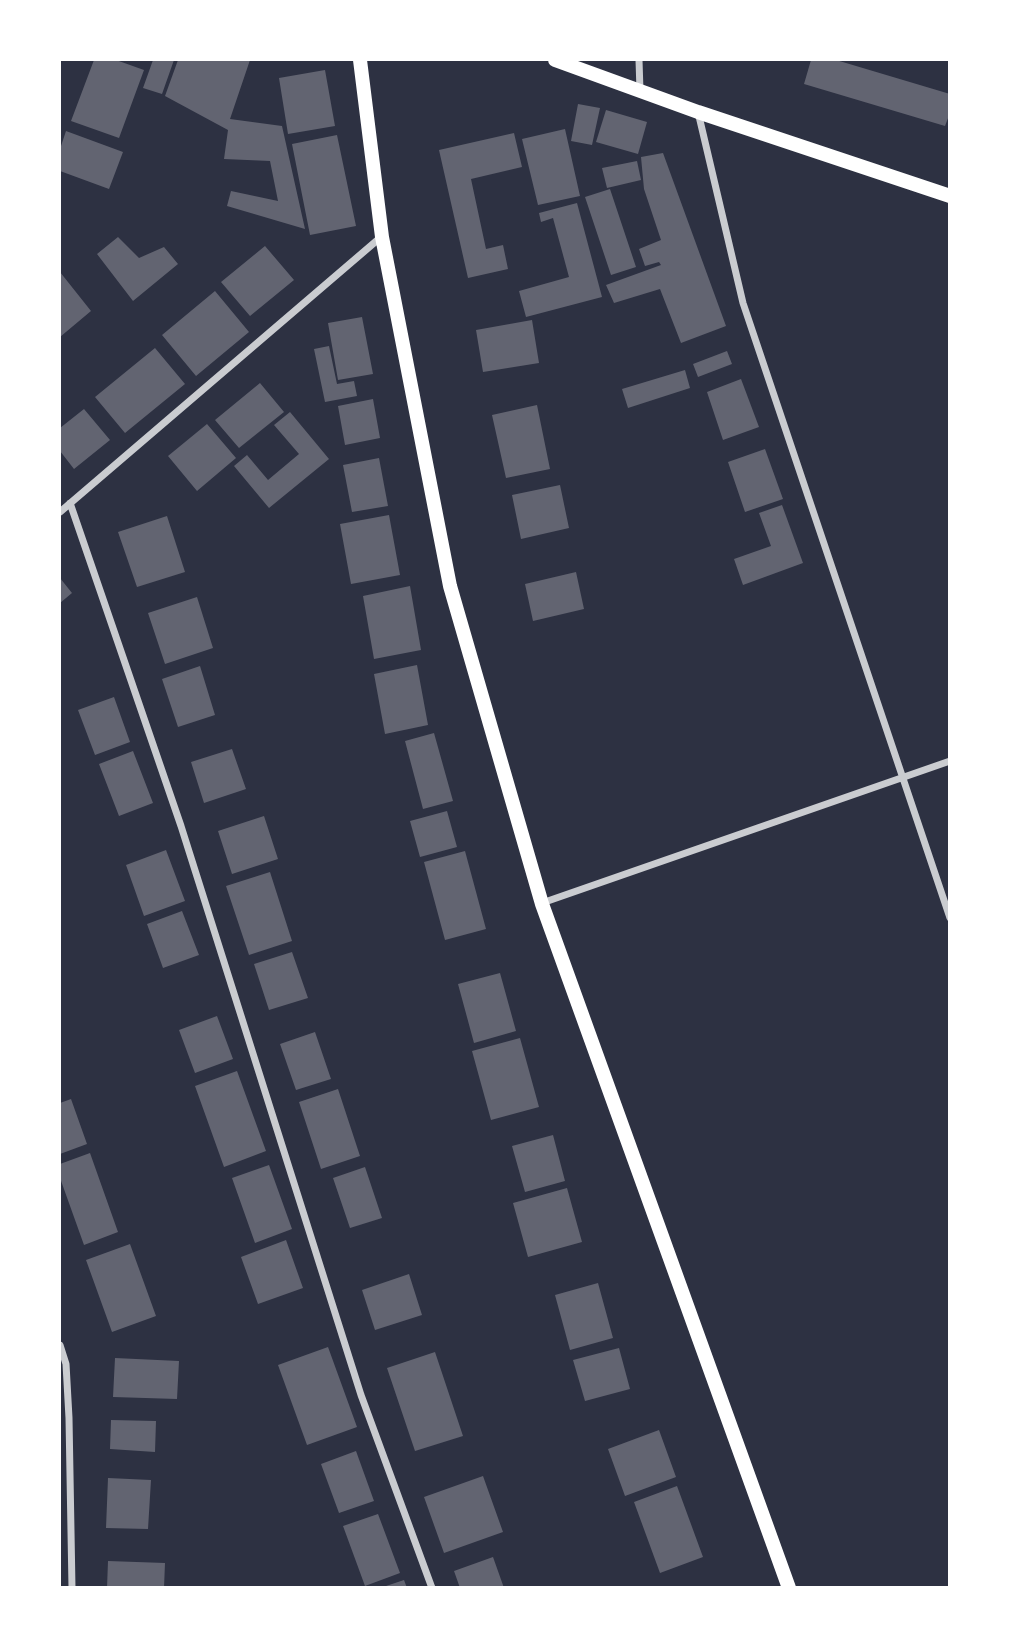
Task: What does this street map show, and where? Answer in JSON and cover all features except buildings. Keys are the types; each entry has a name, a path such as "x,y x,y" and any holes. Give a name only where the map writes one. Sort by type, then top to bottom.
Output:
{"main road":[{"path":"360,60 382,237 450,586 542,904 789,1587"},
{"path":"555,60 698,112 950,196"}],"street":[{"path":"639,60 640,91"},
{"path":"698,112 743,303 950,918"},
{"path":"60,512 382,237"},
{"path":"70,503 181,826 361,1395 432,1587"},
{"path":"542,904 950,761"},
{"path":"60,1345 65,1364 69,1418 72,1587"}]}
